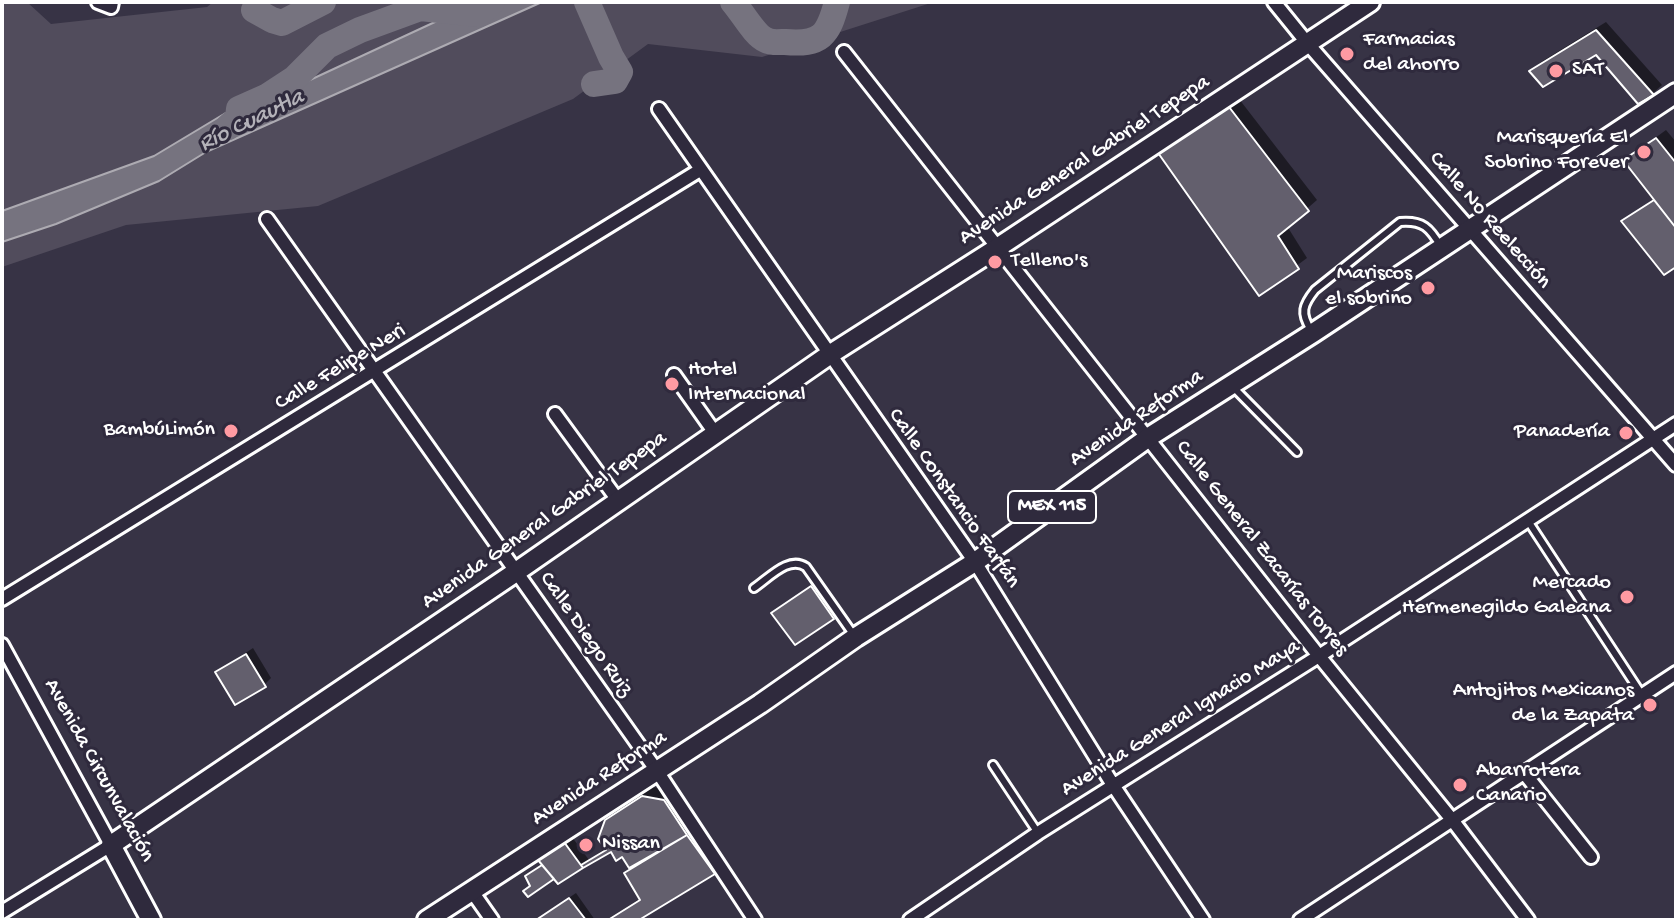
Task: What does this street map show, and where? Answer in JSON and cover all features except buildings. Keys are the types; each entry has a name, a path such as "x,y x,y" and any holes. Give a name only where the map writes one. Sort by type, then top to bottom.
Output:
{"main road":[{"name":"Avenida General Gabriel Tepepa","path":"111,845 516,572 617,499 829,355 1370,2"},
{"name":"Avenida Reforma","path":"427,920 975,562 1149,437 1313,333 1676,93"},
{"name":"Avenida Circunvalación","path":"111,845 151,920"}],"street":[{"path":"98,2 112,5"},
{"name":"Calle No Reelección","path":"1274,2 1676,465"},
{"name":"Calle General Zacarías Torres","path":"844,52 1528,920"},
{"name":"Calle Constancio Farfán","path":"659,109 975,562 1113,785 1203,920"},
{"name":"Calle Felipe Neri","path":"2,599 700,170"},
{"name":"Calle Diego Ruiz","path":"267,219 657,771 755,920"},
{"path":"674,375 715,433"},
{"path":"555,414 617,499"},
{"name":"Avenida General Ignacio Maya","path":"910,920 1038,833 1319,656 1676,424"},
{"name":"Avenida Circunvalación","path":"2,645 111,845"},
{"path":"1300,920 1676,673"},
{"path":"1525,774 1591,857"},
{"path":"2,912 111,845"},
{"path":"471,890 492,920"}],"lane":[{"path":"1313,333 1302,309 1315,290 1400,222 1417,221 1429,227 1442,248"},
{"path":"1230,385 1297,452"},
{"path":"1528,521 1642,696"},
{"path":"754,588 791,562 799,562 806,567 856,637"},
{"path":"993,765 1038,833"}],"shaded area":[{"path":"2,2 27,2 51,24 207,7 213,2 934,2 762,57 648,44 573,99 318,206 126,225 2,267"}],"water":[{"name":"Río Cuautla","path":"478,2 542,2 206,152 159,181 56,224 2,242 2,211 154,156 224,114 297,86"}],"waterway":[{"path":"254,10 282,23 323,2"},
{"name":"Río Cuautla","path":"228,127 238,118 239,109 266,97 295,78 327,46 360,30 420,8 479,14 492,2"},
{"path":"587,2 620,72 615,81 594,84"},
{"path":"733,2 762,38 773,42 797,43 821,36 830,23 837,2"}],"place":[{"name":"Farmacias del ahorro","path":"1347,54"},
{"name":"SAT","path":"1556,71"},
{"name":"Marisquería El Sobrino Forever","path":"1644,152"},
{"name":"Telleno's","path":"995,262"},
{"name":"Mariscos el sobrino","path":"1428,288"},
{"name":"Hotel Internacional","path":"672,384"},
{"name":"BambúLimón","path":"231,431"},
{"name":"Panadería","path":"1626,433"},
{"name":"Mercado Hermenegildo Galeana","path":"1627,597"},
{"name":"Antojitos Mexicanos de la Zapata","path":"1650,705"},
{"name":"Abarrotera Canario","path":"1460,785"},
{"name":"Nissan","path":"586,845"}]}
